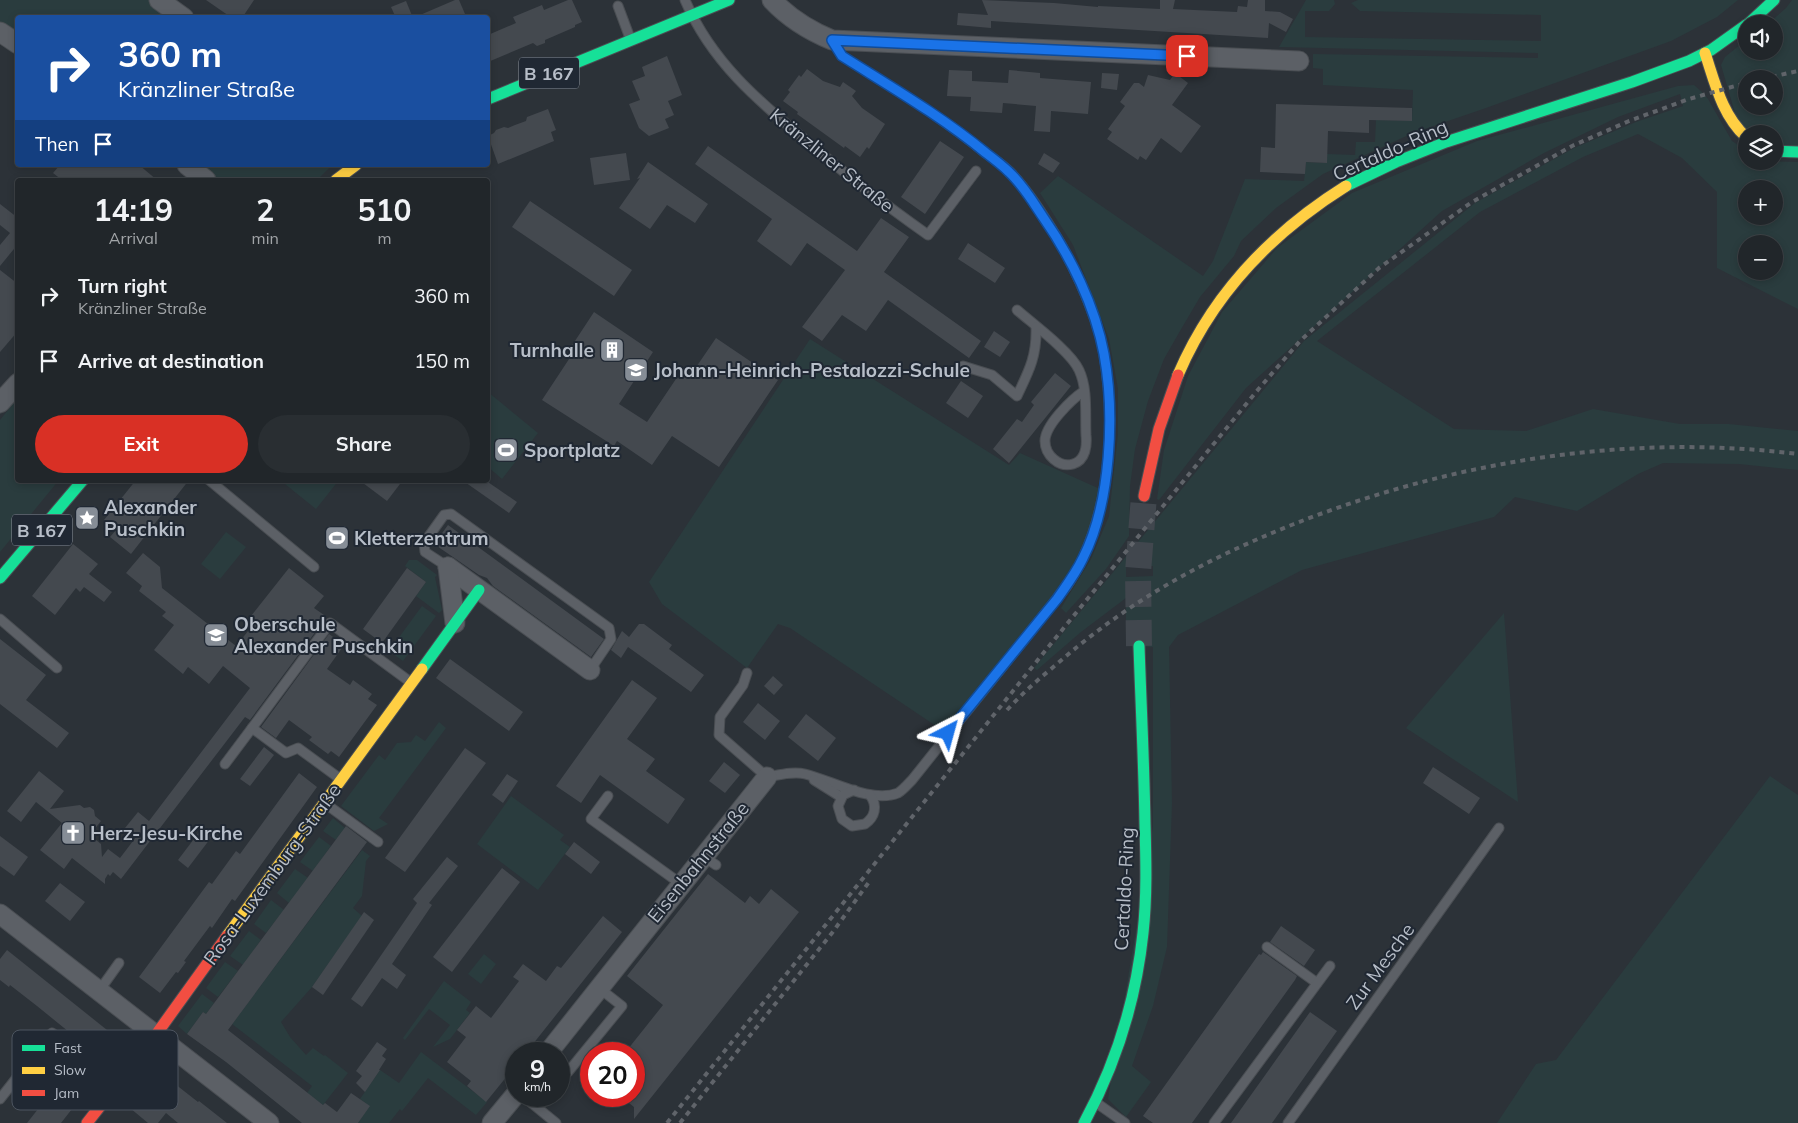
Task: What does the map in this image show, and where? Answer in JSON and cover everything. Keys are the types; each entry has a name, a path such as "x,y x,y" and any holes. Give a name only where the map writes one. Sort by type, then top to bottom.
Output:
{"main road":[{"name":"B 167","path":"490,98 728,0"},
{"name":"Certaldo-Ring","path":"1757,15 1774,0"},
{"name":"Certaldo-Ring","path":"1144,496 1153,449 1172,390 1196,338 1214,308 1243,270 1277,236 1299,218 1348,185 1417,154 1547,108 1642,79 1705,53 1738,30"},
{"path":"1705,53 1728,114 1738,130"},
{"path":"1783,151 1798,152"},
{"path":"339,178 353,167"},
{"name":"B 167","path":"0,578 80,483"},
{"name":"Rosa-Luxemburg-Straße","path":"159,1030 479,590"},
{"name":"Certaldo-Ring","path":"1084,1123 1096,1102 1113,1060 1130,1006 1143,934 1145,831 1139,646"},
{"name":"Rosa-Luxemburg-Straße","path":"87,1123 97,1110"}],"street":[{"path":"159,0 180,15"},
{"path":"772,0 800,23 832,40 1299,61"},
{"path":"0,32 15,42"},
{"path":"190,167 203,178"},
{"path":"0,403 15,386"},
{"path":"448,567 590,670"},
{"path":"448,567 455,623"},
{"name":"Eisenbahnstraße","path":"556,1042 681,884 709,860 767,776"},
{"path":"0,914 147,1030"},
{"path":"178,1054 269,1123"},
{"path":"492,1123 505,1107"}],"lane":[{"path":"685,0 692,16"},
{"path":"618,6 630,40"},
{"name":"Kränzliner Straße","path":"692,16 728,70 750,93 850,177 928,235 976,171"},
{"path":"747,673 743,685 720,717 719,735 767,776 803,773 870,795 886,796 898,793 906,787 1067,586 1080,564 1093,532 1101,504 1108,454 1108,392 1104,354 1092,311 1053,231 1010,172 959,130 842,56 832,40"},
{"path":"1017,310 1066,353 1079,370 1084,390 1087,445 1080,460 1074,464 1058,462 1049,454 1046,447 1046,436 1052,425 1074,398 1084,390"},
{"path":"963,366 992,375 1017,396 1034,358 1037,343 1036,327"},
{"path":"213,483 314,567"},
{"path":"448,567 425,552 424,543 444,515 451,514 609,628 611,639 590,670"},
{"path":"0,619 57,668"},
{"path":"225,764 330,623 411,683"},
{"path":"252,728 286,753 298,748 341,780"},
{"path":"803,773 841,797"},
{"path":"854,790 848,791 841,797 838,806 842,819 846,823 858,826 865,824 873,815 874,803 870,795"},
{"path":"608,796 591,819 681,884"},
{"path":"324,802 378,842"},
{"name":"Zur Mesche","path":"1288,1123 1499,828"},
{"path":"1267,947 1317,983"},
{"path":"99,992 119,963"},
{"path":"1214,1123 1330,966"},
{"path":"570,1070 622,1006 599,988"},
{"path":"0,1099 12,1084"},
{"path":"1096,1102 1125,1123"},
{"path":"536,1107 556,1123"}],"shaded area":[{"path":"0,0 149,0 171,15 15,15 15,36 0,25"},
{"path":"1306,0 1334,0 1335,4 1329,11 1305,11 1305,37 1541,41 1541,15 1360,11 1351,3 1358,0 1738,0 1717,17 1671,41 1413,133 1323,174 1276,208 1241,241 1234,256 1200,297 1164,359 1148,401 1135,449 1130,486 1129,536 1106,569 1066,613 1061,608 1091,559 1109,516 1118,434 1118,389 1109,339 1073,245 1040,193 1058,176 1203,276 1213,261 1245,179 1304,181 1306,162 1327,163 1327,154 1355,155 1356,142 1375,142 1376,120 1412,121 1413,90 1323,85 1323,69 1313,68 1313,54 1538,58 1538,53 1279,47"},
{"path":"1792,0 1798,0 1798,146 1783,146 1783,125 1742,125 1737,120 1721,65 1725,57 1738,46 1738,60 1783,60 1783,15 1778,15"},
{"path":"1694,85 1708,99 1732,141 1738,145 1738,170 1783,170 1783,162 1798,162 1798,309 1741,280 1783,280 1783,235 1738,235 1738,279 1717,268 1717,192 1682,158 1638,134 1583,157 1480,212 1317,341 1454,429 1526,431 1593,409 1680,424 1729,424 1798,431 1798,470 1739,464 1663,463 1638,474 1577,511 1515,497 1494,517 1302,570 1178,635 1169,647 1172,803 1167,947 1153,1006 1132,1066 1151,1082 1126,1117 1108,1099 1153,826 1153,647 1126,646 1126,598 1081,632 1037,670 1034,668 1304,341 1475,203 1574,148 1636,122 1683,106 1680,94 1618,117 1544,153 1442,211 1246,388 1159,500 1157,499 1164,450 1188,376 1222,312 1277,248 1352,193 1477,141 1678,86","holes":["1126,566 1153,566 1153,576 1126,577"]},
{"path":"198,167 330,167 319,178 212,178"},
{"path":"810,339 1009,465 1020,453 1100,489 1090,531 1081,556 1065,584 945,732 790,628 778,624 747,668 662,604 649,582"},
{"name":"Sportplatz","path":"490,394 538,433 502,479 490,469"},
{"path":"15,401 15,483 57,483 0,552 0,420"},
{"path":"284,483 337,483 316,509"},
{"path":"226,532 246,547 220,579 201,564"},
{"path":"409,560 417,560 437,575 435,577 442,610 439,613 416,596 426,582 405,566"},
{"path":"422,606 436,616 403,661 389,651"},
{"path":"1504,613 1518,802 1406,728"},
{"path":"439,722 446,728 379,818 388,824 374,831 341,806 379,755 385,760 397,743 411,742 416,735 425,741"},
{"path":"1770,776 1798,795 1798,1123 1497,1123 1536,1064 1556,1060"},
{"path":"511,796 564,835 560,840 570,847 538,890 477,844"},
{"path":"333,818 345,828 336,840 323,831"},
{"path":"319,837 331,846 313,871 300,862"},
{"path":"362,850 370,856 366,861 362,896 353,908 362,916 312,987 281,1022 290,1037 306,1055 313,1048 348,1073 323,1105 307,1093 312,1086 232,1024"},
{"path":"295,869 308,878 289,903 277,893"},
{"path":"271,900 284,910 266,933 254,924"},
{"path":"249,931 261,940 243,965 230,956"},
{"path":"484,954 496,964 481,984 468,974"},
{"path":"225,962 238,971 218,997 206,988"},
{"path":"444,981 471,1002 466,1010 470,1013 450,1039 433,1047 450,1025 429,1009 405,1040 403,1038"},
{"path":"202,994 214,1003 206,1014 203,1012 187,1034 178,1026"},
{"path":"421,1052 487,1102 476,1115 428,1078 402,1111 400,1109 389,1123 358,1123 369,1106 360,1099 380,1070 399,1083"}],"building":[{"path":"206,0 254,0 244,15 228,15"},
{"path":"455,0 459,0 465,14 463,15 420,15"},
{"path":"572,0 582,22 545,40 545,43 537,46 533,43 490,61 490,34 516,23 513,17 542,5 544,10"},
{"path":"982,0 1160,9 1160,0 1175,0 1173,9 1237,12 1238,6 1247,7 1248,0 1265,0 1265,11 1280,12 1293,19 1286,32 1269,23 1268,38 991,21 991,28 957,25 958,13 988,15"},
{"path":"406,1 412,15 395,15 391,7"},
{"path":"667,56 682,95 668,101 674,115 665,119 669,128 649,136 639,128 629,104 640,100 632,81 645,76 642,67"},
{"path":"807,69 823,81 840,87 843,82 856,91 852,96 862,108 885,124 869,149 867,147 860,157 845,146 844,148 797,114 798,112 783,101 790,92 788,90 799,75 801,77"},
{"path":"949,70 972,71 972,81 1008,83 1009,70 1040,73 1040,78 1091,82 1088,114 1051,111 1050,132 1034,131 1036,106 1003,103 1002,113 970,111 971,97 947,96"},
{"path":"1102,73 1119,74 1117,90 1101,88"},
{"path":"1175,73 1188,83 1172,105 1201,126 1181,153 1161,138 1146,160 1140,156 1138,160 1107,139 1112,132 1108,129 1125,106 1120,102 1134,83 1139,83 1144,87 1148,75 1170,80"},
{"path":"1276,104 1412,108 1412,121 1369,120 1369,133 1328,131 1327,163 1306,162 1305,174 1260,172 1261,147 1275,148"},
{"path":"548,109 556,130 551,132 554,141 498,164 490,142 490,135 496,130 504,127 508,128 526,121 527,117"},
{"path":"940,141 964,157 925,214 901,197"},
{"path":"708,146 857,251 881,218 909,237 884,272 981,341 969,358 888,300 866,331 842,315 822,341 802,327 845,270 807,243 791,266 757,241 772,219 695,164"},
{"path":"626,153 630,180 594,185 590,158"},
{"path":"1044,153 1060,163 1053,173 1038,164"},
{"path":"648,162 708,204 695,223 667,205 650,229 619,208 640,178 637,179"},
{"path":"58,167 141,167 155,178 59,178 53,173"},
{"path":"530,201 632,270 614,296 512,227"},
{"path":"0,204 15,216 15,248 0,266 0,245 10,233 0,225"},
{"path":"968,243 1005,268 995,283 958,259"},
{"path":"0,270 15,282 15,334 0,352"},
{"path":"594,312 653,352 619,404 647,422 680,373 688,379 716,338 778,380 719,467 672,436 652,465 617,441 614,446 542,400 575,350 571,347"},
{"path":"994,331 1010,342 1000,357 984,347"},
{"path":"1055,373 1071,386 1009,463 993,449 1017,419 1022,422 1034,405 1031,402"},
{"path":"961,381 983,396 968,418 946,403"},
{"path":"134,483 187,483 131,554 110,537 116,530 104,520"},
{"path":"363,483 401,483 387,501"},
{"path":"466,483 489,483 517,502 509,513"},
{"path":"448,525 604,639 591,657 493,586 487,578 479,575 434,544"},
{"name":"Kletterzentrum","path":"337,526 345,530 349,538 345,546 337,550 329,546 325,538 329,530"},
{"path":"73,544 98,564 89,574 112,592 104,602 84,587 80,592 76,588 55,615 32,596"},
{"path":"143,553 160,567 162,588 236,646 253,625 247,621 289,568 324,596 314,608 324,615 316,625 319,627 250,720 245,717 121,879 113,872 110,876 108,874 105,884 72,858 64,869 40,850 62,823 36,802 21,822 7,811 39,771 64,791 50,809 80,805 84,808 90,807 94,810 95,816 101,821 90,835 101,844 102,857 108,849 120,858 136,837 125,828 138,812 149,821 250,688 223,666 209,684 188,667 183,674 154,650 174,625 162,616 166,612 139,591 142,586 126,573"},
{"path":"407,568 426,582 382,643 363,629"},
{"path":"639,624 644,624 672,645 669,649 704,675 691,692 628,647 621,658 611,650 622,631 629,637"},
{"path":"329,634 344,645 327,669 350,685 353,680 372,694 368,699 377,705 339,757 331,751 328,754 309,740 312,737 289,720 276,738 261,727"},
{"path":"0,639 46,675 26,700 69,733 57,748 0,704"},
{"path":"450,659 523,712 509,731 436,678"},
{"path":"773,676 783,685 774,695 764,686"},
{"path":"632,680 657,698 627,739 655,759 646,771 685,799 668,824 600,775 581,803 556,786"},
{"path":"758,703 780,721 765,740 743,722"},
{"path":"806,714 836,738 818,761 788,737"},
{"path":"264,747 274,755 250,786 240,779"},
{"path":"465,748 486,763 405,872 385,858"},
{"path":"724,762 740,775 725,793 709,781"},
{"path":"1433,767 1480,798 1469,814 1423,783"},
{"path":"299,773 317,787 235,901 232,899 212,928 210,926 184,961 186,962 178,973 176,972 160,993 139,977 209,882 212,884 236,851 240,854"},
{"path":"507,774 518,781 503,803 492,795"},
{"path":"346,826 367,842 228,1030 323,1105 325,1103 337,1112 351,1093 370,1106 358,1123 302,1123 226,1062 187,1034 203,1012 206,1014"},
{"path":"203,827 213,835 188,868 178,860"},
{"path":"0,836 28,857 14,876 0,866"},
{"path":"574,842 600,862 591,874 565,854"},
{"path":"447,857 458,866 429,903 432,905 392,964 406,975 397,989 382,978 362,1007 351,999 417,903 413,899"},
{"path":"502,868 520,882 452,972 433,957"},
{"path":"708,874 745,903 750,896 759,904 771,889 799,912 645,1105 645,1042 634,1042 663,1005 627,976"},
{"path":"60,883 85,902 70,921 45,901"},
{"path":"364,912 374,920 323,995 312,987"},
{"path":"603,916 622,932 535,1042 505,1042 505,1079 486,1102 467,1086 471,1081 447,1062 466,1037 457,1030 476,1006 491,1018 519,981 513,977 523,964 546,981 557,966 561,968"},
{"path":"1281,926 1315,950 1304,966 1270,942"},
{"path":"7,950 107,1030 67,1030 10,985 9,987 0,980 0,959"},
{"path":"1263,952 1297,976 1295,980 1192,1123 1153,1123 1143,1116 1259,954 1261,955"},
{"path":"1310,1012 1337,1031 1272,1123 1231,1123"},
{"path":"377,1042 387,1049 382,1056 386,1059 365,1092 356,1083 362,1076 356,1071"},
{"path":"178,1086 227,1123 178,1123 166,1113 158,1123 148,1123 132,1110 178,1110"},
{"path":"634,1107 644,1107 634,1119"},
{"path":"37,1110 71,1110 61,1123 27,1123"}],"tunnel":[{"path":"1139,646 1138,572 1144,496"}],"railway":[{"path":"1783,74 1798,71"},
{"path":"667,1123 1045,651 1256,392 1300,341 1379,268 1472,202 1572,146 1629,121 1689,99 1738,85"},
{"path":"1007,710 1079,645 1108,623 1166,585 1196,568 1260,538 1355,502 1416,484 1479,469 1542,458 1606,450 1670,447 1734,448 1798,454"},
{"path":"680,1123 832,933 869,882"}],"traffic: fast":[{"path":"490,98 729,0"},
{"path":"1758,15 1774,0"},
{"path":"1346,186 1396,162 1446,142 1632,82 1689,61 1711,50 1738,31"},
{"path":"1783,151 1798,152"},
{"path":"0,578 80,483"},
{"path":"422,669 479,590"},
{"path":"1084,1123 1106,1078 1123,1031 1130,1007 1143,933 1146,851 1139,646"}],"traffic: slow":[{"path":"1705,53 1720,98 1738,128"},
{"path":"339,178 353,167"},
{"path":"1178,375 1208,317 1247,267 1293,224 1346,186"},
{"path":"227,936 422,669"}],"traffic: jam":[{"path":"1144,496 1159,429 1178,375"},
{"path":"159,1030 227,936"},
{"path":"87,1123 97,1110"}],"place":[{"name":"Turnhalle","path":"612,350"},
{"name":"Johann-Heinrich-Pestalozzi-Schule","path":"636,370"},
{"name":"Sportplatz","path":"506,450"},
{"name":"Alexander Puschkin","path":"87,518"},
{"name":"Kletterzentrum","path":"337,538"},
{"name":"Oberschule Alexander Puschkin","path":"216,635"},
{"name":"Herz-Jesu-Kirche","path":"73,833"}],"route":[{"path":"948,733 1057,599 1084,557 1101,504 1108,454 1108,392 1104,354 1092,311 1066,254 1034,202 1010,172 959,130 842,56 832,40 1187,56"}]}
